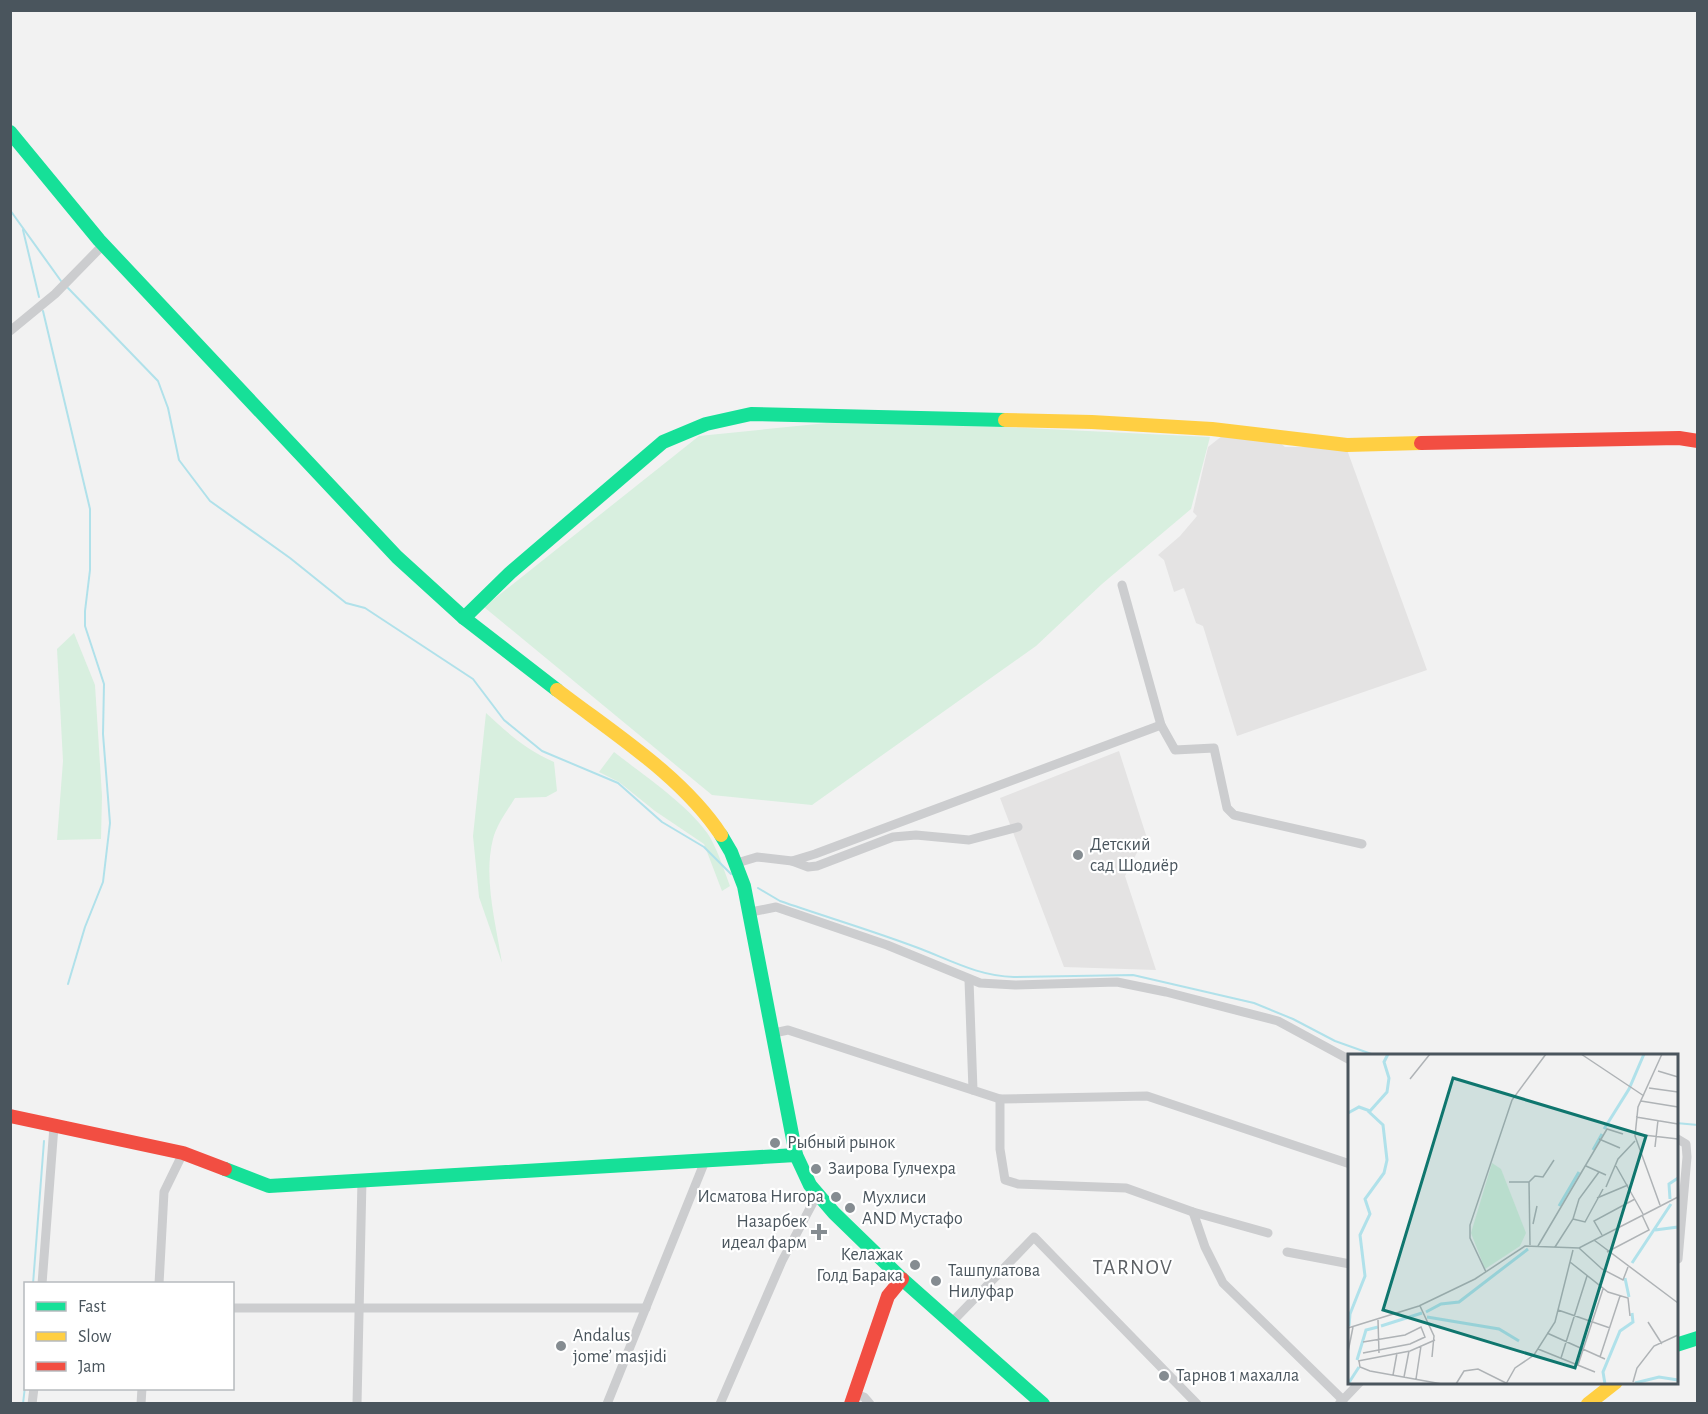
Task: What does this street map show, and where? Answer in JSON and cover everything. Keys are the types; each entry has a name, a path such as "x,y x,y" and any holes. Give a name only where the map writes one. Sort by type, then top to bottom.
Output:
{"street":[{"path":"10,132 103,244 382,542 464,618 688,793 720,830 737,863 751,912 796,1155 805,1176 817,1195 902,1279 1043,1404"},
{"path":"10,331 55,294 103,244"},
{"path":"464,618 510,573 663,442 687,430 728,416 751,414 1092,422 1212,429 1347,445 1679,438 1698,441"},
{"path":"1122,585 1161,725 1175,750 1214,748 1227,808 1234,815 1362,844"},
{"path":"792,861 1161,725"},
{"path":"737,863 757,857 792,861 808,867 818,866 893,837 906,835 969,840 1018,826"},
{"path":"751,912 776,907 887,945 969,980 991,985 1117,982 1166,992 1278,1021 1348,1059"},
{"path":"969,980 972,1090"},
{"path":"774,1033 788,1030 1000,1100 1147,1096 1348,1163"},
{"path":"1000,1100 1000,1149 1005,1180 1018,1184 1126,1188 1193,1212 1268,1233"},
{"path":"10,1116 183,1153 268,1186 796,1155"},
{"path":"42,1282 54,1126"},
{"path":"1678,1139 1686,1144 1687,1157 1678,1259"},
{"path":"159,1282 164,1192 183,1153"},
{"path":"607,1404 705,1161"},
{"path":"357,1404 362,1180"},
{"path":"720,1404 783,1261 817,1195"},
{"path":"1193,1212 1205,1247 1223,1283 1341,1402 1359,1384"},
{"path":"952,1322 1034,1237 1197,1404"},
{"path":"1287,1252 1348,1264"},
{"path":"870,1404 864,1397 853,1399 888,1296 902,1279"},
{"path":"234,1308 646,1308"},
{"path":"1678,1345 1698,1338"},
{"path":"1588,1404 1615,1384"}],"shaded area":[{"path":"1222,436 1279,442 1285,447 1346,447 1427,670 1237,736 1203,626 1196,623 1184,588 1174,592 1164,560 1158,555 1180,536 1197,516 1193,512 1208,447"},
{"name":"Детский сад Шодиёр","path":"1119,751 1146,835 1125,876 1156,970 1064,967 1000,798"}],"green space":[{"path":"827,423 1005,427 1210,437 1191,509 1102,584 1036,646 812,805 712,795 484,607 699,436"},
{"path":"74,633 95,685 102,796 101,839 57,840 63,761 57,649"},
{"path":"486,713 526,746 554,762 557,791 546,797 515,798 502,818 493,839 489,869 490,885 502,963 479,897 473,836"},
{"path":"614,752 667,792 693,816 711,839 730,886 722,891 704,844 655,811 619,782 599,772"}],"waterway":[{"path":"10,210 61,281"},
{"path":"23,230 39,297"},
{"path":"68,288 158,381 168,408 179,460 210,501 290,558 346,603 365,608 473,679 504,720 542,751 618,783 662,822 704,847 731,874"},
{"path":"43,311 90,509 90,570 85,626 104,684 103,734 110,823 103,882 85,927 68,984"},
{"path":"758,888 780,901 903,942 977,971 1014,977 1133,975 1254,1003 1293,1019 1335,1041 1371,1054"},
{"path":"1678,1123 1698,1125"},
{"path":"33,1282 44,1141"},
{"path":"23,1404 25,1390"}],"traffic: fast":[{"path":"10,132 99,240 397,557 464,618 557,690"},
{"path":"464,618 510,573 663,442 706,424 751,414 1005,420"},
{"path":"721,835 731,852 744,886 796,1155 810,1185 834,1213 902,1279 1043,1404"},
{"path":"225,1169 269,1186 796,1155"},
{"path":"1678,1344 1698,1338"}],"traffic: slow":[{"path":"1005,420 1212,429 1347,445 1421,443"},
{"path":"557,690 667,775 687,794 721,835"},
{"path":"1588,1404 1613,1384"}],"traffic: jam":[{"path":"1421,443 1679,438 1698,441"},
{"path":"10,1116 183,1153 225,1169"},
{"path":"851,1404 888,1296 902,1279"}],"place":[{"name":"Детский сад Шодиёр","path":"1078,855"},
{"name":"Рыбный рынок","path":"775,1143"},
{"name":"Заирова Гулчехра","path":"816,1169"},
{"name":"Исматова Нигора","path":"836,1197"},
{"name":"Мухлиси AND Мустафо","path":"850,1208"},
{"name":"Назарбек идеал фарм","path":"819,1232"},
{"name":"Келажак Голд Барака","path":"915,1265"},
{"name":"Ташпулатова Нилуфар","path":"936,1281"},
{"name":"Andalus jome’ masjidi","path":"561,1346"},
{"name":"Тарнов 1 махалла","path":"1164,1376"}],"district":[{"name":"TARNOV","path":"1133,1267"}]}
